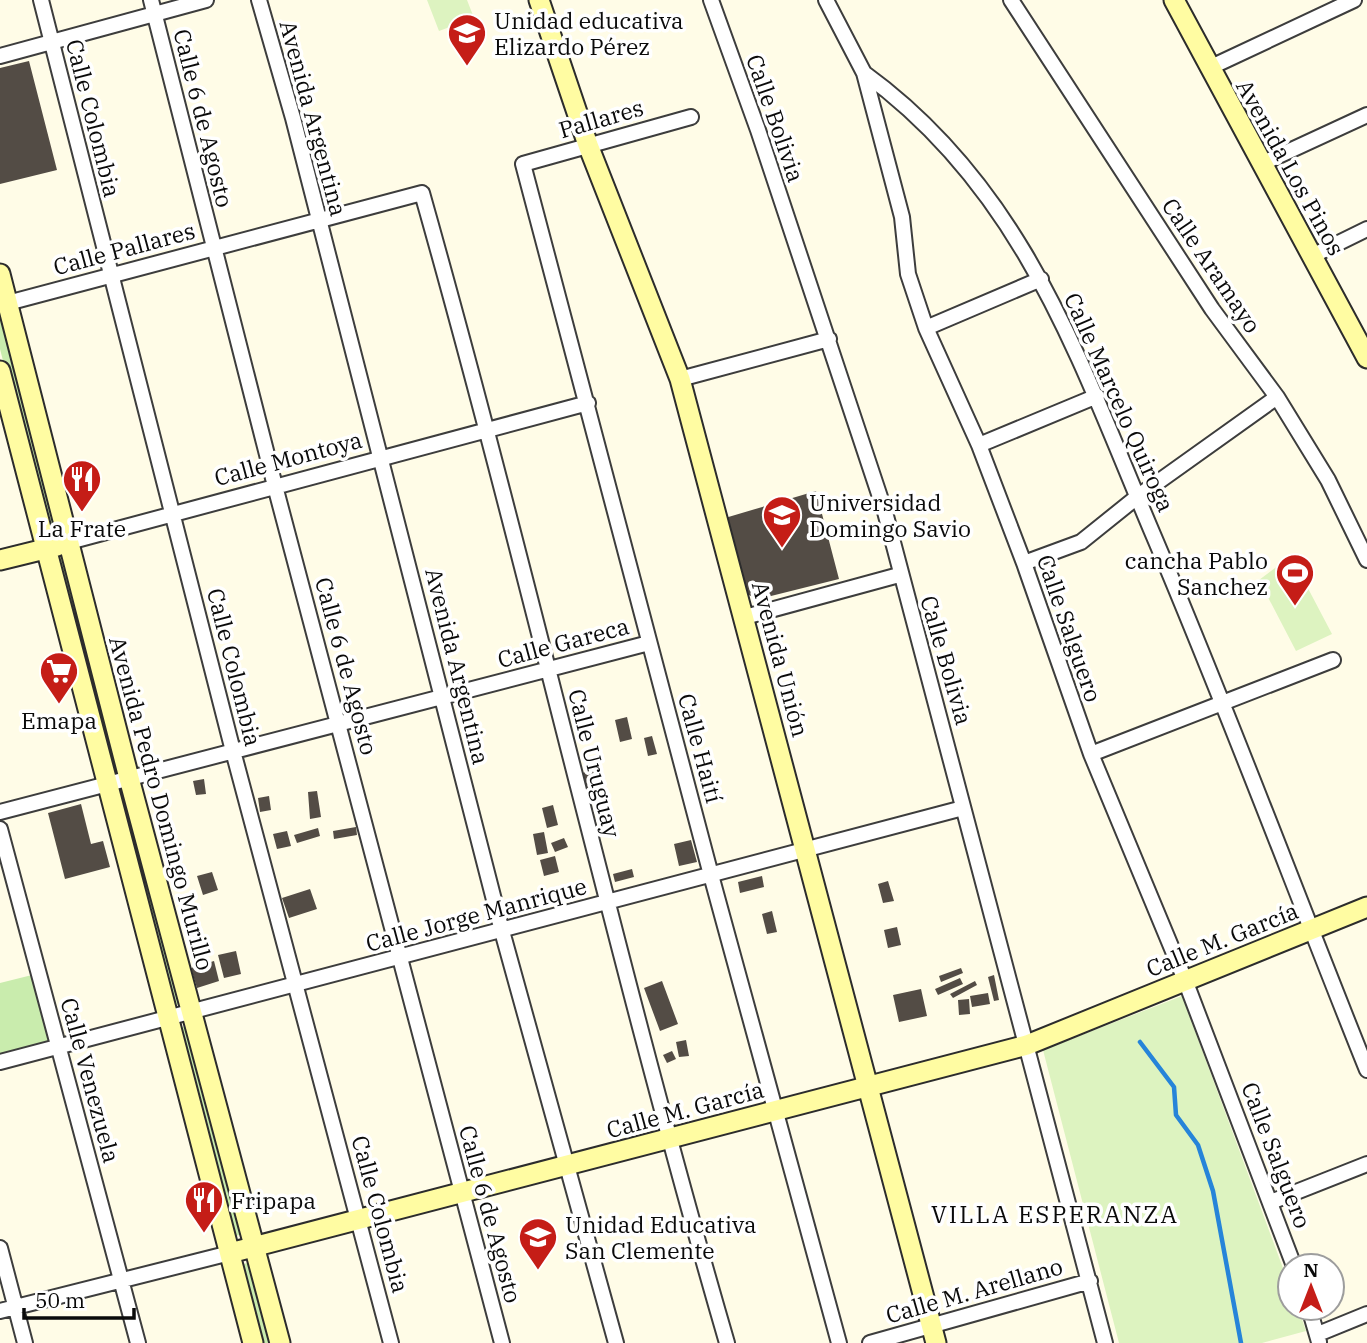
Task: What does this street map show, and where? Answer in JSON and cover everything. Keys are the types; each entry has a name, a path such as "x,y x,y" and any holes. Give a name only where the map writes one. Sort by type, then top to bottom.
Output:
{"main road":[{"name":"Avenida Unión","path":"539,0 588,145 680,379 934,1334"},
{"name":"Avenida Los Pinos","path":"1174,0 1366,353"},
{"name":"Avenida Pedro Domingo Murillo","path":"0,274 4,304 280,1343"},
{"path":"0,371 253,1343"},
{"name":"Calle Montoya","path":"0,560 69,542"},
{"name":"Calle M. García","path":"230,1253 1027,1045 1367,907"}],"street":[{"name":"Calle Colombia","path":"41,0 233,751 391,1343"},
{"path":"0,56 52,42 153,7 206,0"},
{"name":"Avenida Argentina","path":"259,0 381,458 502,932 616,1343"},
{"name":"Calle Bolivia","path":"710,0 758,130 885,512 899,575 1105,1343"},
{"name":"Calle Salguero","path":"826,0 864,73 902,217 908,274 926,328 979,445 1024,562 1091,754 1185,980 1289,1252"},
{"name":"Calle Aramayo","path":"1011,0 1212,309 1277,397 1328,480 1367,560"},
{"path":"1209,68 1354,0"},
{"name":"Calle 6 de Agosto","path":"153,7 275,486 502,1343"},
{"name":"Calle Marcelo Quiroga","path":"864,73 902,100 990,197 1041,279 1066,326 1226,704 1367,1070"},
{"path":"1261,164 1367,115"},
{"name":"Pallares","path":"523,164 691,117"},
{"name":"Calle Haití","path":"523,164 711,875 839,1343"},
{"name":"Calle Pallares","path":"4,304 422,192"},
{"name":"Calle Uruguay","path":"422,192 489,430 668,1140 727,1343"},
{"path":"1312,256 1367,229"},
{"path":"926,328 1041,279"},
{"path":"680,379 828,339"},
{"path":"979,445 1097,396"},
{"path":"1024,562 1081,542 1137,497 1277,397"},
{"name":"Calle Montoya","path":"69,542 588,403"},
{"path":"745,617 899,575"},
{"name":"Calle Gareca","path":"0,812 649,643"},
{"path":"1091,754 1226,704 1333,660"},
{"name":"Calle Jorge Manrique","path":"0,1062 502,932 963,808"},
{"name":"Calle Venezuela","path":"0,829 138,1343"},
{"path":"1271,1202 1367,1164"},
{"path":"0,1248 25,1343"},
{"name":"Calle M. García","path":"0,1311 230,1253"},
{"name":"Calle M. Arellano","path":"870,1343 934,1334 1090,1281"},
{"path":"1318,1338 1367,1314"}],"green space":[{"path":"427,0 467,0 474,18 439,31"},
{"path":"4,318 58,526 46,529 0,349 0,319"},
{"path":"65,554 119,763 107,766 54,557"},
{"name":"cancha Pablo Sanchez","path":"1291,556 1332,634 1296,651 1259,580"},
{"path":"127,795 184,1003 172,1006 116,798"},
{"path":"32,975 50,1041 0,1054 0,983"},
{"path":"1182,996 1277,1252 1276,1322 1303,1322 1306,1331 1262,1343 1119,1343 1043,1050"},
{"path":"190,1025 243,1234 232,1237 178,1028"},
{"path":"251,1262 272,1343 260,1343 240,1265"}],"building":[{"path":"29,61 57,170 0,184 0,68"},
{"name":"Universidad Domingo Savio","path":"816,491 839,579 759,599 746,594 725,518"},
{"path":"627,717 632,739 620,742 615,720"},
{"path":"652,736 657,754 648,756 644,738"},
{"path":"593,770 599,794 588,797 582,773"},
{"path":"204,779 206,794 196,795 193,781"},
{"path":"317,791 321,817 310,819 308,792"},
{"path":"269,796 271,810 260,812 258,798"},
{"path":"81,804 91,844 103,841 110,867 65,879 48,813"},
{"path":"553,805 558,825 547,828 542,808"},
{"path":"356,827 357,835 334,839 333,831"},
{"path":"318,828 320,836 297,843 294,835"},
{"path":"287,831 291,846 277,849 273,834"},
{"path":"544,832 548,853 537,855 533,834"},
{"path":"564,838 568,847 555,852 551,843"},
{"path":"691,840 697,862 679,866 674,844"},
{"path":"555,856 559,872 544,876 540,860"},
{"path":"632,869 634,877 615,882 613,874"},
{"path":"212,872 218,890 203,895 197,876"},
{"path":"762,876 764,887 740,893 738,882"},
{"path":"888,881 894,901 883,903 878,884"},
{"path":"310,889 317,909 289,918 282,898"},
{"path":"772,911 777,932 767,934 762,914"},
{"path":"897,927 901,945 888,948 884,930"},
{"path":"236,951 241,974 224,978 218,955"},
{"path":"214,961 219,981 197,988 191,968"},
{"path":"961,968 963,973 941,982 939,976"},
{"path":"994,975 999,1000 994,1001 988,977"},
{"path":"960,978 963,984 938,995 935,989"},
{"path":"662,981 678,1024 660,1031 644,988"},
{"path":"975,981 977,985 953,998 950,994"},
{"path":"921,989 927,1016 899,1022 893,995"},
{"path":"988,993 990,1004 972,1007 970,996"},
{"path":"969,999 970,1014 959,1015 958,1000"},
{"path":"686,1040 689,1056 679,1057 676,1042"},
{"path":"672,1051 676,1059 667,1063 663,1055"}],"waterway":[{"path":"1140,1042 1174,1087 1176,1115 1198,1145 1213,1191 1241,1343"}],"place":[{"name":"Unidad educativa Elizardo Pérez","path":"467,67"},
{"name":"La Frate","path":"82,513"},
{"name":"Universidad Domingo Savio","path":"782,549"},
{"name":"cancha Pablo Sanchez","path":"1295,607"},
{"name":"Emapa","path":"59,705"},
{"name":"Fripapa","path":"204,1234"},
{"name":"Unidad Educativa San Clemente","path":"538,1271"}],"district":[{"name":"VILLA ESPERANZA","path":"1055,1214"}]}
